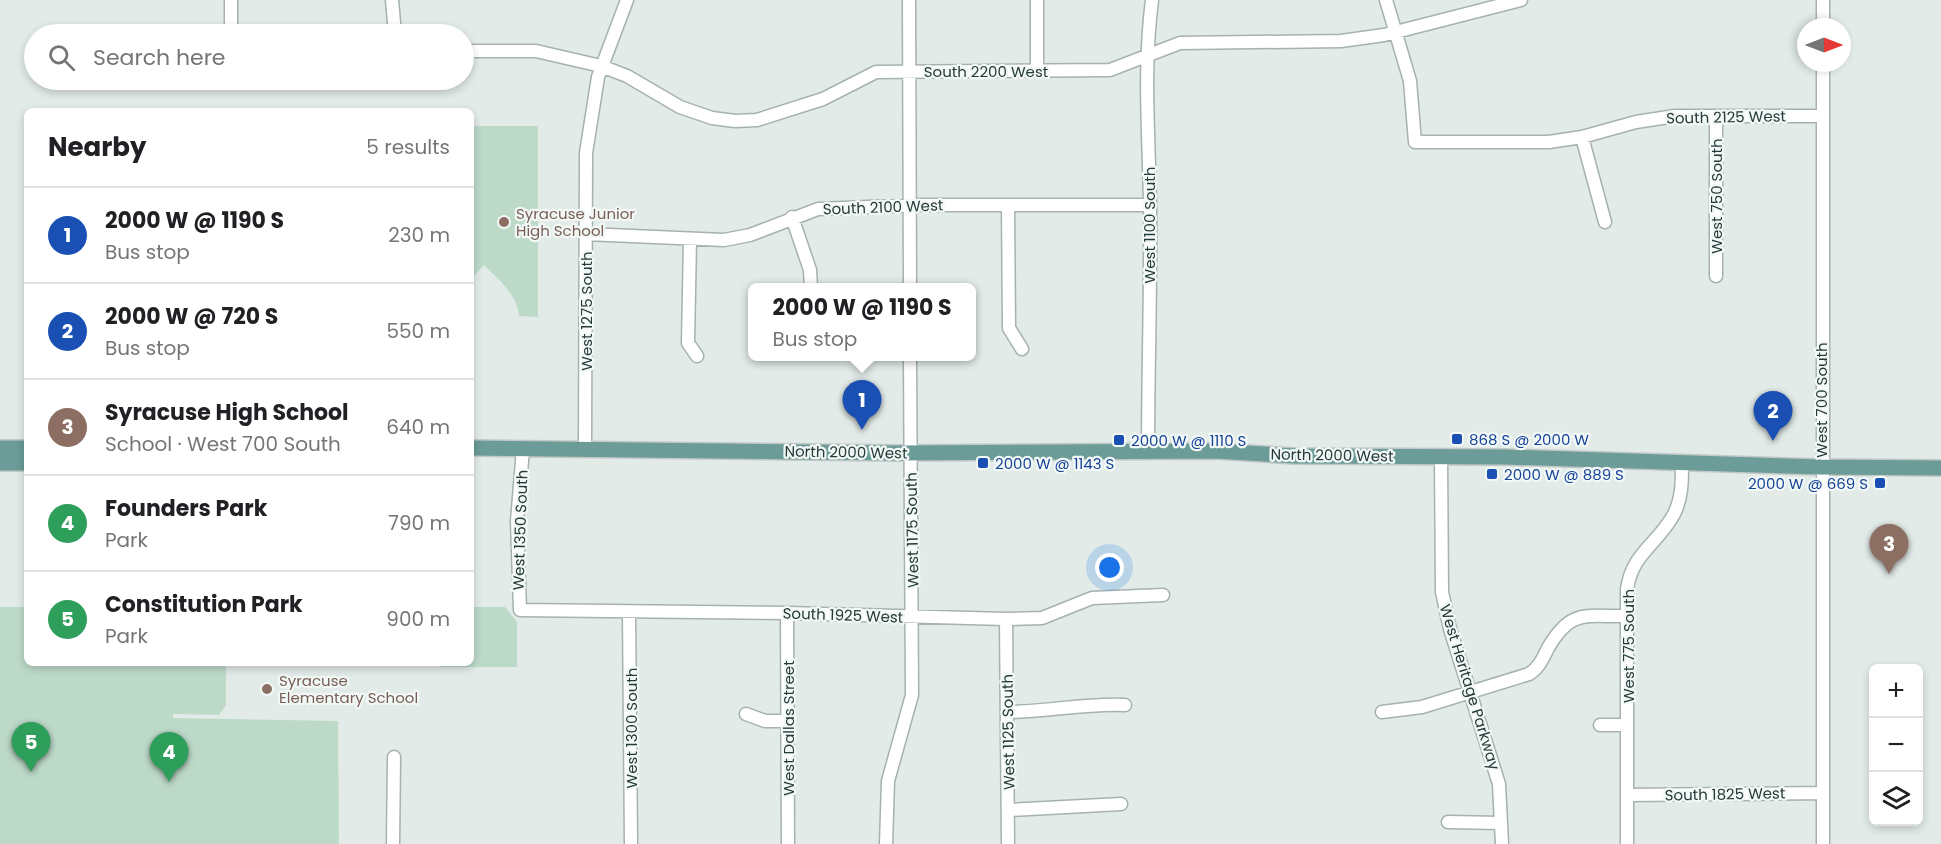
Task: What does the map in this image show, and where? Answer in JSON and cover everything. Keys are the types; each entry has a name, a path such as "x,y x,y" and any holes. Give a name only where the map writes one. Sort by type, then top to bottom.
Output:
{"main road":[{"path":"0,448 24,448"},
{"name":"North 2000 West","path":"474,448 910,452 1148,451 1941,468"},
{"path":"0,463 24,463"}],"street":[{"path":"231,0 231,24"},
{"path":"392,0 394,24"},
{"name":"West 1275 South","path":"585,448 586,153 601,66 627,0"},
{"path":"909,0 910,283"},
{"path":"1037,0 1037,71"},
{"name":"West 1100 South","path":"1148,451 1150,205 1146,55 1152,0"},
{"path":"1386,0 1396,32"},
{"name":"South 2200 West","path":"474,51 536,51 601,66 627,76 680,107 712,118 735,121 757,120 823,99 876,72 1110,70 1180,43 1341,41 1396,32 1521,0"},
{"path":"1823,0 1823,18"},
{"name":"South 2125 West","path":"1396,32 1410,81 1415,141 1549,142 1582,137 1635,122 1675,116 1823,116"},
{"name":"West 700 South","path":"1823,72 1821,467 1823,844"},
{"name":"West 750 South","path":"1716,116 1716,276"},
{"path":"1582,137 1605,222"},
{"path":"1008,205 1009,328 1022,349"},
{"name":"South 2100 West","path":"586,234 724,240 750,235 792,217 818,209 910,206 1150,205"},
{"path":"792,217 810,270 811,283"},
{"path":"690,240 688,343 697,356"},
{"name":"West 1175 South","path":"886,844 888,781 912,695 914,618 910,361"},
{"name":"West 1350 South","path":"520,610 517,521 523,449"},
{"name":"West Heritage Parkway","path":"1441,457 1442,592 1470,693 1499,784 1502,844"},
{"name":"West 775 South","path":"1628,844 1627,589 1631,571 1644,550 1673,516 1682,486 1682,464"},
{"name":"South 1925 West","path":"520,610 787,613 1006,619 1042,618 1092,598 1163,595"},
{"name":"West 1300 South","path":"629,612 631,844"},
{"name":"West Dallas Street","path":"787,613 788,844"},
{"path":"1382,712 1422,707 1534,671 1561,627 1572,619 1627,616"},
{"name":"West 1125 South","path":"1006,619 1008,844"},
{"path":"1007,712 1041,712 1076,705 1125,705"},
{"path":"746,714 765,721 788,721"},
{"path":"1600,725 1627,725"},
{"path":"393,844 394,757"},
{"name":"South 1825 West","path":"1628,795 1822,793"},
{"path":"1009,810 1121,804"},
{"path":"1448,822 1500,823"}],"green space":[{"path":"474,126 538,126 538,317 519,316 511,294 484,265 474,276"},
{"path":"0,607 24,607 24,666 226,666 226,705 219,715 173,714 173,718 338,721 339,844 0,844"},
{"path":"474,607 505,607 517,622 517,667 440,667 474,666"}],"place":[{"name":"Syracuse Junior High School","path":"504,222"},
{"name":"2000 W @ 1190 S","path":"862,430"},
{"name":"868 S @ 2000 W","path":"1457,439"},
{"name":"2000 W @ 1110 S","path":"1119,440"},
{"name":"2000 W @ 720 S","path":"1773,441"},
{"name":"2000 W @ 1143 S","path":"983,463"},
{"name":"2000 W @ 889 S","path":"1492,474"},
{"name":"2000 W @ 669 S","path":"1880,483"},
{"name":"Syracuse High School","path":"1889,574"},
{"name":"Syracuse Elementary School","path":"267,689"},
{"name":"Constitution Park","path":"31,772"},
{"name":"Founders Park","path":"169,782"}]}
